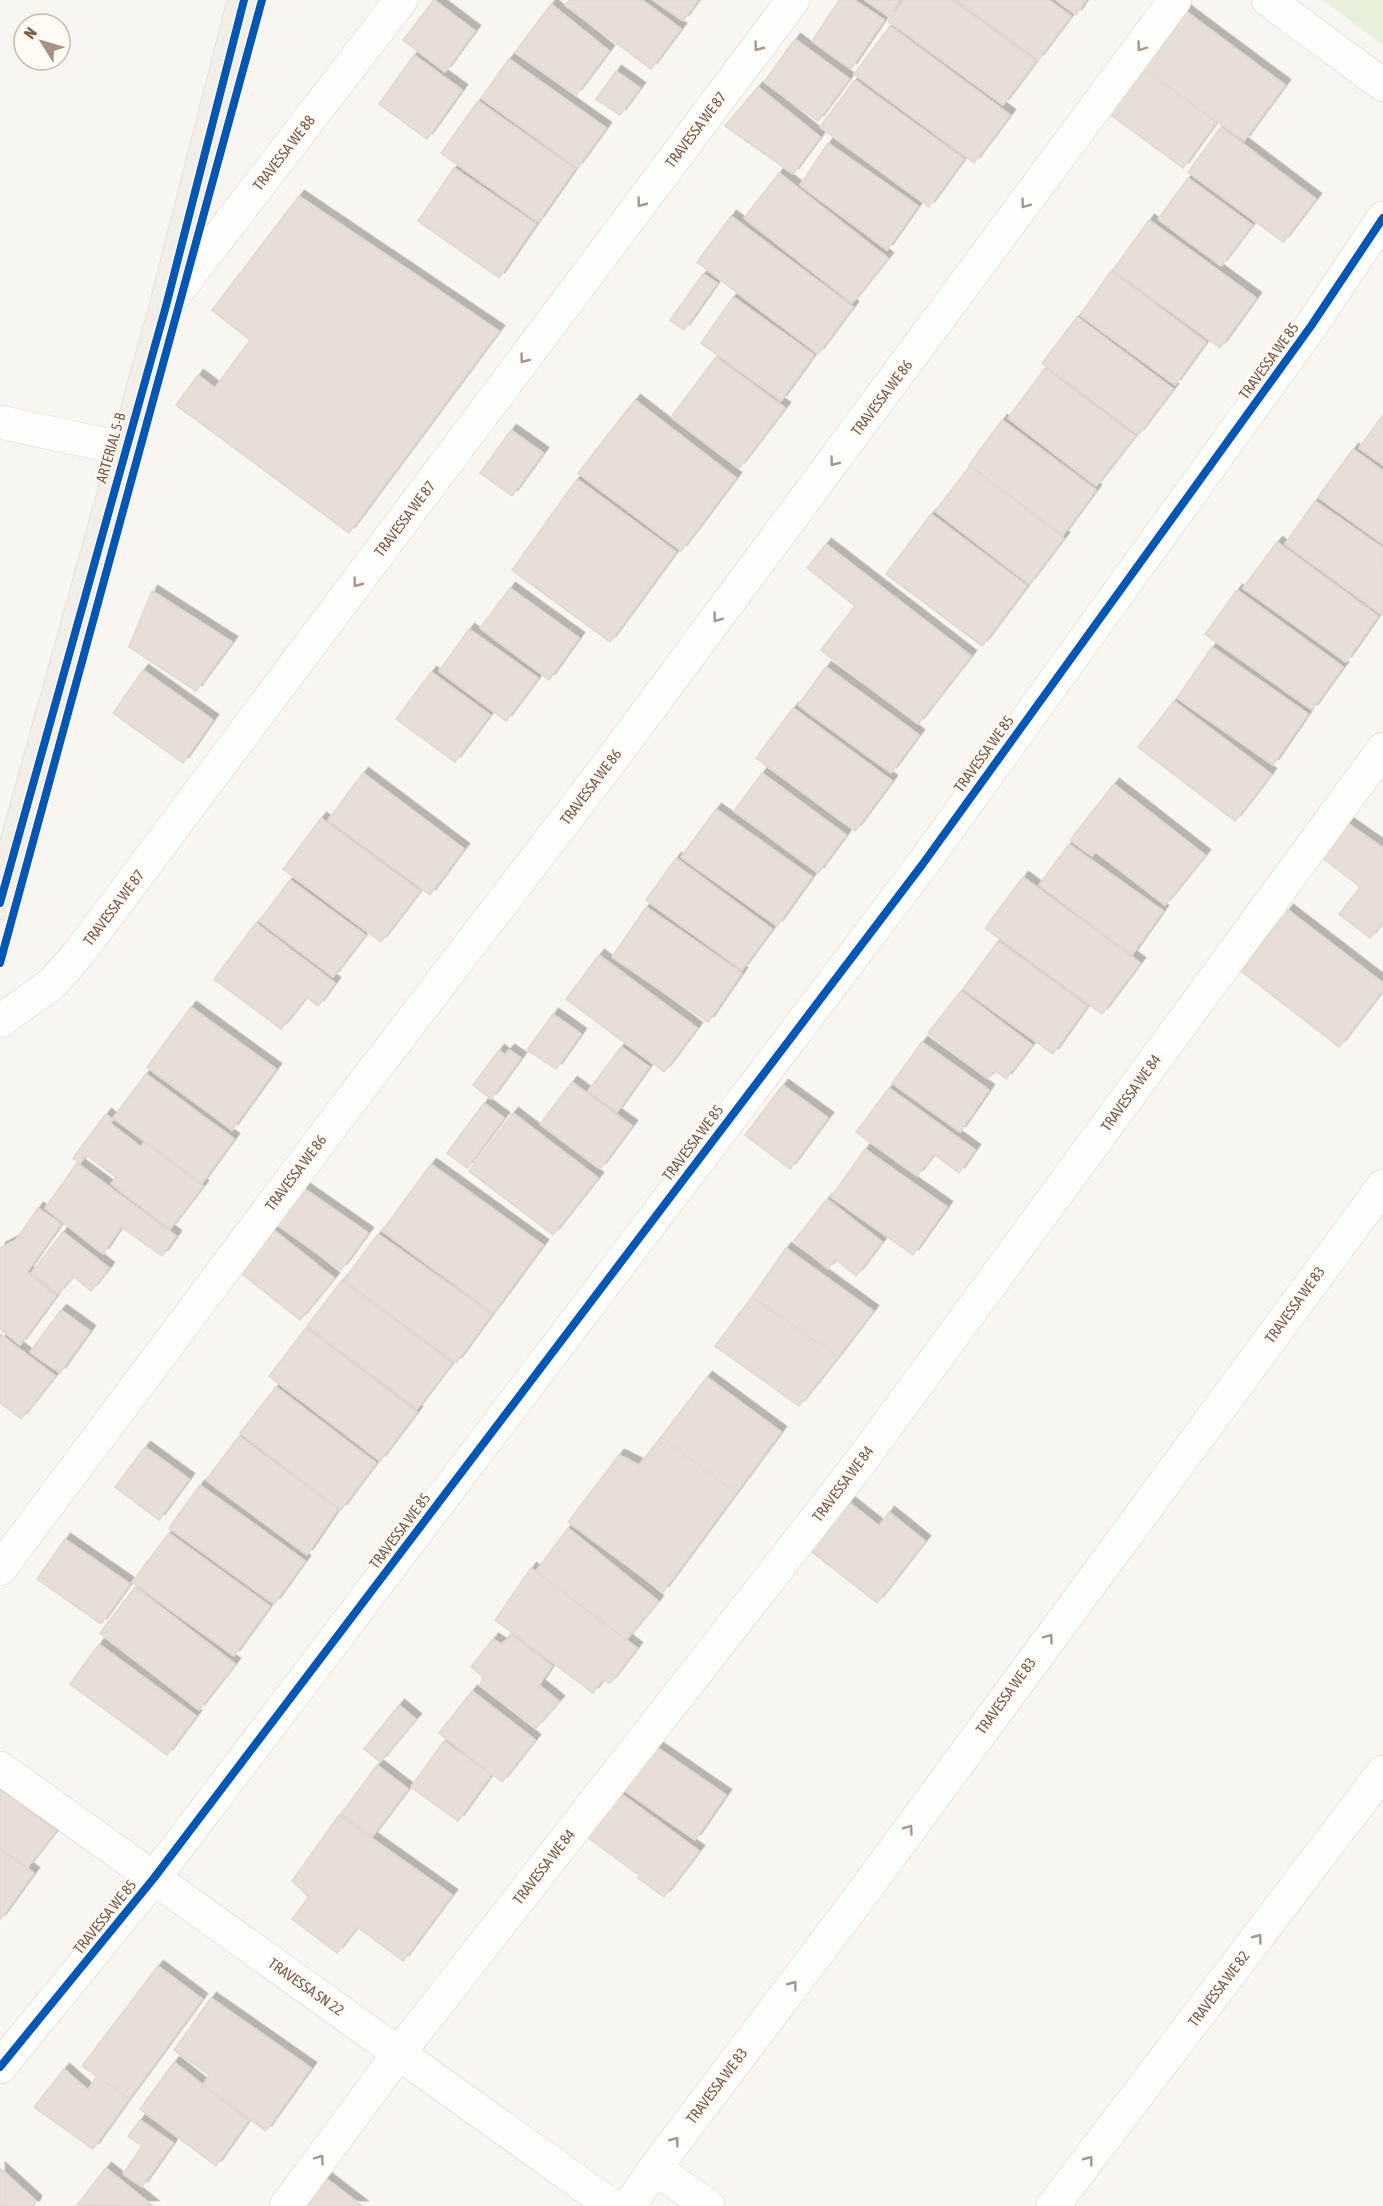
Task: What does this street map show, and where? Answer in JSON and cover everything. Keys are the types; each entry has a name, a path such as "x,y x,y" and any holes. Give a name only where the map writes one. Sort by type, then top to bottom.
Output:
{"main road":[{"name":"ARTERIAL 5-B","path":"0,903 166,306 244,0"}],"street":[{"name":"TRAVESSA WE 88","path":"166,306 401,0"},
{"name":"TRAVESSA WE 87","path":"0,1021 53,983 98,929 793,0"},
{"name":"TRAVESSA WE 86","path":"0,1569 351,1100 630,735 1176,0"},
{"path":"1268,0 1383,85"},
{"name":"TRAVESSA WE 85","path":"0,2067 153,1878 921,865 1311,326 1383,218"},
{"path":"0,422 125,449"},
{"name":"TRAVESSA WE 84","path":"286,2206 399,2053 855,1469 1383,749"},
{"name":"TRAVESSA WE 83","path":"629,2206 655,2168 862,1894 1383,1186"},
{"name":"TRAVESSA SN 22","path":"0,1768 612,2206"},
{"name":"TRAVESSA WE 82","path":"1053,2206 1383,1772"},
{"path":"655,2168 708,2206"}],"green space":[{"path":"1323,0 1383,0 1383,45"}],"building":[{"path":"434,0 475,31 445,72 403,40"},
{"path":"569,0 642,0 681,29 651,69 565,5"},
{"path":"653,0 698,0 683,21"},
{"path":"839,0 854,0 884,20 851,69 812,41"},
{"path":"865,0 900,0 889,17"},
{"path":"904,0 952,0 1036,61 1003,105 888,21"},
{"path":"956,0 1049,0 1071,16 1038,60"},
{"path":"1056,0 1086,0 1076,15"},
{"path":"551,4 609,51 576,95 515,52"},
{"path":"1183,9 1285,85 1244,141 1141,67"},
{"path":"890,26 1010,115 974,163 854,74"},
{"path":"795,39 849,79 818,121 764,82"},
{"path":"414,55 462,90 427,139 379,104"},
{"path":"509,59 606,128 577,168 481,98"},
{"path":"1133,61 1216,122 1183,168 1100,107"},
{"path":"616,71 640,88 620,115 596,99"},
{"path":"855,80 964,159 929,207 820,127"},
{"path":"758,87 820,137 793,174 725,126"},
{"path":"478,101 575,169 538,222 441,153"},
{"path":"1221,127 1316,199 1283,242 1188,172"},
{"path":"828,143 918,206 887,250 800,185"},
{"path":"454,168 536,224 499,278 418,221"},
{"path":"779,173 888,258 852,303 744,218"},
{"path":"1188,178 1252,225 1221,266 1158,219"},
{"path":"299,196 499,331 349,533 176,405 198,375 215,388 250,340 212,310"},
{"path":"731,216 853,307 818,354 697,262"},
{"path":"1149,220 1256,298 1220,348 1113,270"},
{"path":"1111,271 1206,342 1175,385 1080,315"},
{"path":"703,274 717,283 684,330 670,320"},
{"path":"733,297 814,355 781,401 701,343"},
{"path":"1077,317 1173,389 1138,435 1042,363"},
{"path":"716,357 785,408 739,468 671,417"},
{"path":"1045,368 1135,436 1096,486 1008,418"},
{"path":"635,400 736,478 681,551 578,473"},
{"path":"1383,415 1383,465 1359,448"},
{"path":"1002,420 1096,490 1063,535 969,465"},
{"path":"511,430 543,453 512,496 480,473"},
{"path":"1353,449 1383,471 1383,544 1318,497"},
{"path":"970,466 1064,538 1029,584 935,511"},
{"path":"577,479 676,552 610,642 512,570"},
{"path":"1315,501 1383,548 1382,615 1285,544"},
{"path":"931,514 1027,586 982,646 886,574"},
{"path":"1277,542 1378,616 1346,662 1243,588"},
{"path":"826,544 971,656 918,724 821,650 855,606 807,568"},
{"path":"510,588 579,638 549,680 480,628"},
{"path":"1237,590 1343,667 1312,710 1205,634"},
{"path":"152,591 232,642 196,691 129,647"},
{"path":"469,629 538,678 506,721 439,671"},
{"path":"1212,647 1308,714 1273,765 1177,698"},
{"path":"826,667 919,735 891,773 798,705"},
{"path":"143,670 213,720 183,763 113,713"},
{"path":"431,672 490,715 455,762 396,719"},
{"path":"1174,701 1271,774 1235,821 1138,747"},
{"path":"793,708 892,781 855,831 756,758"},
{"path":"363,773 464,849 430,895 328,820"},
{"path":"762,773 846,835 818,873 734,811"},
{"path":"1114,784 1205,855 1165,905 1096,852 1092,856 1070,840"},
{"path":"716,809 812,877 777,926 681,857"},
{"path":"321,818 420,891 381,942 283,869"},
{"path":"1346,822 1383,848 1383,922 1370,938 1339,914 1360,887 1316,853"},
{"path":"1069,844 1163,911 1132,955 1039,885"},
{"path":"676,858 772,929 742,970 646,900"},
{"path":"1023,877 1140,963 1102,1014 985,928"},
{"path":"290,880 365,935 333,977 259,921"},
{"path":"646,907 742,973 708,1022 612,957"},
{"path":"1288,910 1383,983 1383,990 1339,1047 1241,971"},
{"path":"256,923 335,983 318,1006 306,997 281,1029 214,979"},
{"path":"998,941 1087,1006 1053,1054 963,989"},
{"path":"599,955 697,1028 664,1072 566,999"},
{"path":"961,991 1032,1045 1006,1079 995,1070 988,1079 928,1033"},
{"path":"191,1007 276,1069 232,1130 147,1067"},
{"path":"553,1014 581,1034 556,1069 527,1050"},
{"path":"922,1042 989,1090 960,1132 892,1083"},
{"path":"621,1047 649,1067 617,1112 588,1091"},
{"path":"499,1050 505,1055 509,1050 521,1058 491,1099 473,1085"},
{"path":"146,1074 234,1139 202,1183 113,1118"},
{"path":"572,1082 632,1126 600,1169 540,1124"},
{"path":"783,1085 828,1118 790,1169 745,1135"},
{"path":"889,1088 975,1150 959,1173 934,1154 917,1176 856,1132"},
{"path":"484,1103 504,1118 467,1168 447,1153"},
{"path":"513,1113 598,1178 553,1235 469,1171"},
{"path":"106,1114 113,1120 110,1123 141,1147 144,1142 203,1186 170,1229 111,1184 116,1177 86,1155 80,1163 73,1158"},
{"path":"865,1149 947,1207 913,1255 831,1197"},
{"path":"77,1163 176,1236 162,1256 121,1227 103,1254 45,1208"},
{"path":"431,1164 543,1245 493,1313 382,1231"},
{"path":"302,1187 368,1233 341,1270 276,1224"},
{"path":"827,1199 882,1242 856,1276 835,1259 828,1269 794,1241"},
{"path":"38,1208 61,1224 27,1272 56,1296 20,1345 0,1329 0,1248 16,1240"},
{"path":"270,1227 334,1278 300,1320 236,1269"},
{"path":"63,1232 109,1268 91,1291 73,1276 58,1294 31,1273"},
{"path":"378,1234 492,1314 456,1363 344,1280"},
{"path":"786,1248 873,1311 838,1357 752,1297"},
{"path":"342,1280 452,1363 417,1409 307,1326"},
{"path":"752,1297 838,1357 799,1406 715,1346"},
{"path":"61,1310 90,1331 60,1373 30,1352"},
{"path":"306,1328 417,1412 380,1461 269,1376"},
{"path":"0,1334 55,1376 21,1419 0,1403"},
{"path":"707,1377 781,1432 736,1493 661,1437"},
{"path":"276,1387 376,1463 341,1510 240,1433"},
{"path":"239,1436 338,1509 307,1555 206,1480"},
{"path":"661,1437 736,1493 663,1592 568,1522 619,1455 639,1465"},
{"path":"145,1447 189,1479 159,1520 115,1487"},
{"path":"200,1485 305,1561 274,1604 169,1528"},
{"path":"849,1502 879,1526 889,1512 925,1541 877,1603 811,1551"},
{"path":"568,1528 658,1601 626,1640 536,1571"},
{"path":"169,1533 270,1606 234,1656 132,1582"},
{"path":"65,1539 130,1584 101,1624 37,1579"},
{"path":"531,1568 637,1648 610,1683 602,1680 593,1693 495,1620"},
{"path":"135,1587 235,1664 199,1710 100,1633"},
{"path":"512,1635 552,1666 539,1685 559,1701 536,1728 480,1685 483,1677 471,1667 493,1639 501,1644"},
{"path":"99,1644 196,1716 167,1755 70,1684"},
{"path":"472,1691 535,1740 502,1782 439,1733"},
{"path":"399,1705 416,1719 380,1762 364,1749"},
{"path":"444,1741 491,1775 458,1821 411,1787"},
{"path":"652,1744 726,1795 695,1840 621,1788"},
{"path":"377,1765 408,1789 372,1837 341,1814"},
{"path":"612,1787 699,1851 664,1897 638,1878 640,1876 579,1831"},
{"path":"0,1789 56,1831 27,1868 0,1848"},
{"path":"339,1815 452,1895 403,1961 357,1927 337,1953 292,1919 309,1897 292,1881"},
{"path":"0,1849 34,1873 0,1920"},
{"path":"158,1966 202,1999 129,2099 82,2066"},
{"path":"211,1998 311,2068 266,2131 203,2085 209,2075 174,2050"},
{"path":"174,2062 248,2121 216,2166 140,2109"},
{"path":"64,2069 88,2090 97,2076 129,2099 93,2149 34,2107"},
{"path":"140,2120 173,2143 142,2187 123,2174 142,2146 128,2136"},
{"path":"0,2168 36,2201 34,2206 0,2206"},
{"path":"106,2168 153,2206 77,2205"},
{"path":"318,2172 362,2206 292,2206"}],"cycle path":[{"path":"0,903 166,306 244,0"},
{"path":"0,963 262,0"},
{"path":"0,2067 154,1878 922,865 1311,326 1383,218"}]}
